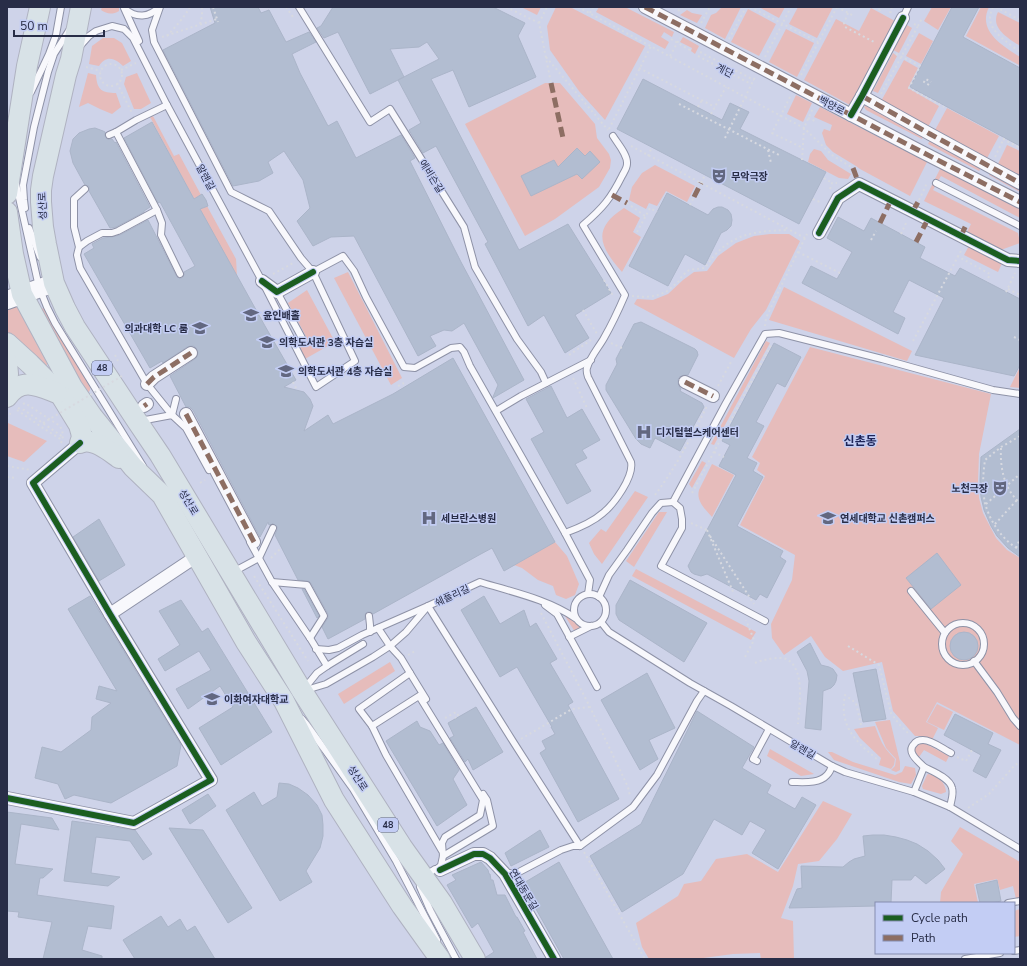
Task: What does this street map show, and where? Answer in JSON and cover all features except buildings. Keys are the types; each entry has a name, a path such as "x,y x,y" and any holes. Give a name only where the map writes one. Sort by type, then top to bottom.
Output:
{"main road":[{"path":"7,194 9,169 15,145 27,66 40,7"},
{"name":"성산로","path":"31,291 43,226 41,190 43,176 51,140 78,63 80,11"},
{"name":"성산로","path":"7,212 13,254 31,291 72,386 92,416 133,467 162,495 246,642 293,696 442,903 475,959"},
{"name":"성산로","path":"31,291 65,308 75,327 143,410 160,455 231,573 293,696 334,800 402,906 441,952"},
{"path":"7,343 60,394 92,416"},
{"path":"7,362 7,380"},
{"path":"7,397 12,390 26,384 60,394 79,425 82,437 69,440"},
{"path":"69,440 94,443 133,467"}],"street":[{"name":"백양로","path":"645,7 1020,202"},
{"path":"851,115 907,15"},
{"path":"862,96 1020,183"},
{"path":"819,233 838,198 859,184 1019,265"},
{"path":"262,281 277,292 313,272"},
{"path":"147,384 154,377 191,353"},
{"path":"685,382 713,396"},
{"path":"186,414 254,542"},
{"path":"7,798 134,823 211,780 110,614 33,482 69,440"},
{"path":"110,614 197,556"},
{"name":"연대동문길","path":"440,870 474,854 483,854 490,858 505,874 554,959"}],"lane":[{"path":"20,116 56,35 61,7"},
{"path":"124,8 131,14 145,16 151,14 160,7"},
{"path":"160,7 152,30 154,42 231,192 269,211 301,258 313,272 343,256 354,271 366,298 404,367 415,368 451,348 460,347 590,580 588,594"},
{"name":"에비슨길","path":"298,7 370,122 390,109 464,227 475,267 517,339 541,372 546,383"},
{"path":"124,8 141,44 144,58"},
{"path":"31,291 40,256 30,229 24,200 24,185 34,128 48,72 54,54 80,11"},
{"name":"알렌길","path":"78,63 88,36 96,31 112,26 124,29 134,38 167,105 262,281 316,387 356,361 313,272"},
{"path":"109,135 167,105"},
{"path":"116,132 157,210 162,223 161,235 180,274"},
{"path":"565,534 578,529 603,513 615,500 623,488 631,474 632,467 632,462 588,377 587,368 620,308 625,295 583,224 603,207 613,194 628,165 624,152 613,136"},
{"path":"9,169 31,291 55,323 162,495"},
{"path":"936,183 1020,226"},
{"path":"84,189 74,199 74,227 79,247 77,258 80,268 147,384 172,415 186,428 272,582 327,666"},
{"path":"79,247 102,233 112,233 118,231 157,210"},
{"path":"277,292 302,338"},
{"path":"673,502 765,334 779,333 882,359 993,390 1020,394"},
{"path":"496,411 591,360"},
{"path":"172,415 176,399"},
{"path":"143,410 172,415"},
{"path":"599,597 609,575 652,513 661,503 673,502 680,508 682,528 661,566 765,620"},
{"path":"231,573 259,558 273,528"},
{"path":"272,582 307,585 324,616 310,638"},
{"name":"쉐플리길","path":"293,696 326,684 373,657 390,646 406,632 428,606 480,582 539,600 562,609 575,618"},
{"path":"911,591 945,633"},
{"path":"569,637 601,622 606,612 603,601 599,597 588,594 578,598 575,602 574,613 575,618 582,625 591,626"},
{"path":"539,600 557,614 597,687"},
{"path":"316,649 329,650 338,648 378,628 428,606 580,846 633,807 657,775 697,701 704,691"},
{"path":"369,616 370,632"},
{"name":"알렌길","path":"601,622 609,632 704,691 832,766 845,772 914,792 950,807 1020,849"},
{"path":"962,623 974,627 979,631 982,637 982,651 979,657 968,664 961,665 948,659 942,647 942,640 945,633 955,624 962,623"},
{"path":"378,628 390,646 402,658 487,800 494,826 442,853"},
{"path":"293,696 317,673 363,644"},
{"path":"974,661 1020,726"},
{"path":"410,673 359,710 372,726 386,755 442,853"},
{"path":"372,726 419,696 483,800 480,815 445,837 442,843 440,870 435,869 429,873 414,864"},
{"path":"757,761 753,759 769,729"},
{"path":"950,807 953,795 950,783 939,774 924,767 914,757 912,750 913,744 918,740 923,740 951,753"},
{"path":"792,782 810,782 821,780 828,775 832,766"},
{"path":"914,792 924,767"},
{"name":"연대동문길","path":"505,874 519,872 561,850 573,846 580,846"},
{"path":"402,848 429,907 456,959"},
{"path":"441,952 446,959"},
{"path":"965,959 994,954"}],"path":[{"path":"166,36 187,13 190,7"},
{"path":"200,24 202,7"},
{"path":"162,38 200,24 218,21 213,7"},
{"path":"286,7 296,21"},
{"path":"508,7 539,23"},
{"path":"546,7 539,23 552,83"},
{"path":"578,7 804,128 832,155 853,168"},
{"path":"590,13 593,7"},
{"path":"695,34 710,7"},
{"path":"724,49 746,7"},
{"path":"750,7 818,42"},
{"path":"724,138 791,7"},
{"path":"803,148 772,133 837,7 852,15"},
{"path":"874,7 880,10 881,7"},
{"path":"993,7 990,18 993,29 1001,38 1020,52"},
{"path":"996,7 1020,20"},
{"path":"848,13 844,27 880,46"},
{"path":"907,15 918,26"},
{"path":"876,104 922,18"},
{"path":"671,39 690,50 689,52"},
{"path":"670,56 677,42"},
{"path":"608,130 651,46"},
{"path":"700,52 754,80"},
{"path":"546,57 613,136 648,156 805,238 766,318"},
{"path":"902,57 920,66 909,88 944,107"},
{"path":"78,63 101,71"},
{"path":"110,64 116,65 121,70 122,77 120,81 110,86 102,80 100,76 104,67 110,64"},
{"path":"121,70 132,64"},
{"path":"639,68 715,107"},
{"path":"929,85 924,82 926,79 931,82"},
{"path":"117,83 136,120"},
{"path":"712,114 727,87"},
{"path":"698,107 702,100"},
{"path":"679,104 779,155"},
{"path":"802,160 804,128 808,118 815,121"},
{"path":"1000,146 1004,138 1020,148"},
{"path":"648,156 652,147"},
{"path":"768,150 771,162"},
{"path":"701,183 705,175"},
{"path":"824,178 832,183"},
{"path":"690,205 694,197"},
{"path":"812,199 822,204"},
{"path":"627,203 645,216"},
{"path":"637,232 650,208 657,212"},
{"path":"625,295 644,297 654,296 666,292 689,270 705,268 722,248 734,240 747,234 765,230 789,230"},
{"path":"871,240 876,231"},
{"path":"913,341 967,239"},
{"path":"798,252 840,273"},
{"path":"957,256 990,274 987,281"},
{"path":"273,274 296,262"},
{"path":"1006,292 1019,265"},
{"path":"1008,288 1020,295"},
{"path":"583,310 598,336"},
{"path":"1014,337 1020,340"},
{"path":"569,355 592,339"},
{"path":"692,493 773,340"},
{"path":"610,342 622,348"},
{"path":"655,495 664,484 692,436 731,362"},
{"path":"569,372 588,408"},
{"path":"43,423 122,376"},
{"path":"293,382 296,388"},
{"path":"398,386 404,383"},
{"path":"25,403 60,426 69,440 43,428 15,408 19,404 25,403"},
{"path":"24,410 69,440"},
{"path":"43,423 43,428"},
{"path":"1020,435 1001,447 985,460 984,483 986,504 995,524 1001,534 1020,550"},
{"path":"61,444 69,440"},
{"path":"1001,447 1002,465 1007,486 1010,493 1020,503"},
{"path":"714,452 724,457"},
{"path":"7,466 25,470 34,470"},
{"path":"986,504 1020,474"},
{"path":"7,477 17,478"},
{"path":"200,483 205,480"},
{"path":"995,524 1017,500"},
{"path":"682,519 707,530 765,620"},
{"path":"707,530 735,596"},
{"path":"1016,548 1020,539"},
{"path":"271,558 281,548"},
{"path":"254,576 308,661"},
{"path":"539,610 590,706 628,787 633,807"},
{"path":"745,618 754,640 745,657"},
{"path":"848,646 879,665 891,713 916,742"},
{"path":"755,663 770,659 786,659 792,664 799,677 800,685 798,724"},
{"path":"861,725 856,703 845,695 844,713 850,732 859,744 877,759"},
{"path":"514,743 572,709 590,706"},
{"path":"445,718 456,712 458,715 455,717 456,718"},
{"path":"966,761 972,750"},
{"path":"967,809 989,794 1015,765 1020,762"},
{"path":"580,846 645,959"}],"shaded area":[{"path":"102,7 119,7 119,11 107,13 101,10"},
{"path":"521,7 541,7 537,15"},
{"path":"556,7 570,7 645,46 605,120 579,91 550,50 547,26"},
{"path":"599,7 625,7 674,32 672,37 664,32 661,37 669,42 665,49 596,12"},
{"path":"722,7 741,7 725,39 705,28 711,15 716,13"},
{"path":"759,7 785,7 779,18"},
{"path":"798,7 833,7 817,38 789,24"},
{"path":"932,7 951,7 938,30 924,21"},
{"path":"981,7 989,7 986,16 986,23 989,30 1000,43 1020,57 1019,65 966,36"},
{"path":"871,8 895,21 850,105 804,80 836,19 859,31"},
{"path":"748,9 776,24 759,56 731,42"},
{"path":"687,10 692,13 702,15 697,23 680,15"},
{"path":"998,12 1020,23 1020,46 998,28 996,18"},
{"path":"907,25 912,28 899,53 893,50"},
{"path":"786,29 814,43 797,77 769,62"},
{"path":"919,33 933,41 921,64 906,56"},
{"path":"683,37 699,46 695,54 691,51 692,48 680,42"},
{"path":"103,38 114,38 122,43 131,61 123,66 117,61 111,59 105,60 99,66 89,64 92,46"},
{"path":"893,53 897,56 878,93 873,91"},
{"path":"904,60 918,68 908,88 939,106 927,129 880,103"},
{"path":"88,73 96,75 101,90 116,93 121,107 112,114 88,103 79,107"},
{"path":"137,73 151,103 141,109 134,109 124,84 126,77"},
{"path":"545,83 560,83 595,124 597,138 609,154 611,160 610,168 599,187 555,219 525,236 465,124"},
{"path":"796,95 812,103 803,122 787,114"},
{"path":"866,105 924,135 922,139 866,110 864,107"},
{"path":"820,107 927,162 910,196 860,169 833,152 826,145 822,133 824,129 830,131 832,125 814,117"},
{"path":"947,108 999,136 986,160 934,132"},
{"path":"153,116 174,156 179,154 201,195 194,199 150,117"},
{"path":"930,140 981,168 979,171 928,144"},
{"path":"1007,145 1020,151 1020,178 997,166"},
{"path":"814,149 821,151 828,160 851,174 848,179 839,178 808,162 810,154"},
{"path":"655,165 695,186 687,202 666,191 657,206 649,203 646,209 629,200 632,187 642,173"},
{"path":"941,167 1020,209 1020,218 941,176 933,190 1018,233 1020,243 998,251 966,234 971,224 924,201"},
{"path":"990,172 1020,187 1020,192 989,175"},
{"path":"207,206 236,259 237,276 200,209"},
{"path":"624,208 640,218 633,232 641,237 622,272 608,254 602,238 603,231 607,223"},
{"path":"789,234 800,241 766,310 751,329 734,358 634,304 637,299 653,300 668,294 694,272 707,271 718,256 736,243 754,236"},
{"path":"970,244 1003,261 998,272 964,255"},
{"path":"348,272 402,378 391,385 334,278"},
{"path":"784,287 912,351 907,361 769,320"},
{"path":"307,290 335,342 305,359 299,346 308,340 288,303"},
{"path":"16,305 47,363 47,366 44,367 7,332 7,306"},
{"path":"41,308 46,310 90,387 88,393 85,393"},
{"path":"766,341 770,343 714,445 711,444"},
{"path":"810,347 991,394 979,454 979,498 983,513 996,538 1007,550 1020,558 1020,745 937,702 926,722 938,728 932,740 915,736 893,711 882,662 843,671 825,657 811,636 784,655 772,638 771,624 792,580 795,555 740,525 765,476 757,470 760,463 752,457"},
{"path":"1020,367 1020,388 1010,387"},
{"path":"8,423 47,441 24,462 7,456"},
{"path":"702,461 706,463 692,488 689,484"},
{"path":"712,464 734,475 712,517 702,505 698,494"},
{"path":"635,491 648,497 602,564 594,554 589,543 601,529 606,532"},
{"path":"659,512 667,512 634,567 626,561"},
{"path":"555,542 567,556 579,584 575,595 566,599 556,595 553,586 538,580 522,568 514,565"},
{"path":"636,569 756,632 751,640 632,576"},
{"path":"569,614 580,628 575,632 565,616"},
{"path":"390,662 395,671 344,704 338,694"},
{"path":"937,704 953,712 944,730 927,722"},
{"path":"890,720 900,762 900,770 896,772 891,770 895,766 896,759 886,748 875,722"},
{"path":"875,726 883,744 895,759 894,765 891,769 879,765 881,758 860,738 854,729"},
{"path":"922,742 949,756 946,762 924,750 919,757 915,754 916,746"},
{"path":"770,749 814,774 801,776 767,756"},
{"path":"828,752 832,752 853,762 895,775 902,772 905,766 915,768 916,775 911,784 899,782 834,760"},
{"path":"928,774 935,776 943,783 946,792 941,794 923,789 922,786"},
{"path":"823,801 852,814 837,839 819,861 798,864 793,886 781,918 793,921 794,959 761,959 760,953 733,954 696,959 649,959 642,947 636,923 678,896 684,884 701,881 716,859 747,854 778,872"},
{"path":"960,827 1020,862 1020,898 1016,899 1013,886 1000,890 997,879 974,884 978,902 940,902 941,892 963,854 951,841"},
{"path":"1020,909 1020,936 1015,937 1015,911"}],"marked path":[{"path":"645,7 1020,202"},
{"path":"551,83 563,138"},
{"path":"862,96 1020,183"},
{"path":"853,168 859,184 862,186"},
{"path":"694,197 701,183"},
{"path":"612,195 627,203"},
{"path":"880,223 891,200"},
{"path":"913,211 919,200"},
{"path":"916,242 928,219"},
{"path":"961,236 966,225"},
{"path":"147,384 154,377 191,353"},
{"path":"685,382 713,396"},
{"path":"186,414 254,542"}],"cycle path":[{"path":"851,115 903,18"},
{"path":"819,233 838,198 859,184 1008,260 1020,261"},
{"path":"262,281 277,292 313,272"},
{"path":"7,798 134,823 211,780 110,614 33,483 80,443"},
{"path":"440,870 474,854 483,854 490,858 505,874 554,959"}],"place":[{"name":"무악극장","path":"719,176"},
{"name":"윤인배홀","path":"251,315"},
{"name":"의과대학 LC 룸","path":"200,328"},
{"name":"의학도서관 3층 자습실","path":"267,342"},
{"name":"의학도서관 4층 자습실","path":"286,371"},
{"name":"디지털헬스케어센터","path":"644,432"},
{"name":"노천극장","path":"1000,488"},
{"name":"세브란스병원","path":"429,518"},
{"name":"연세대학교 신촌캠퍼스","path":"828,518"},
{"name":"이화여자대학교","path":"212,699"}],"district":[{"name":"신촌동","path":"860,441"}]}
